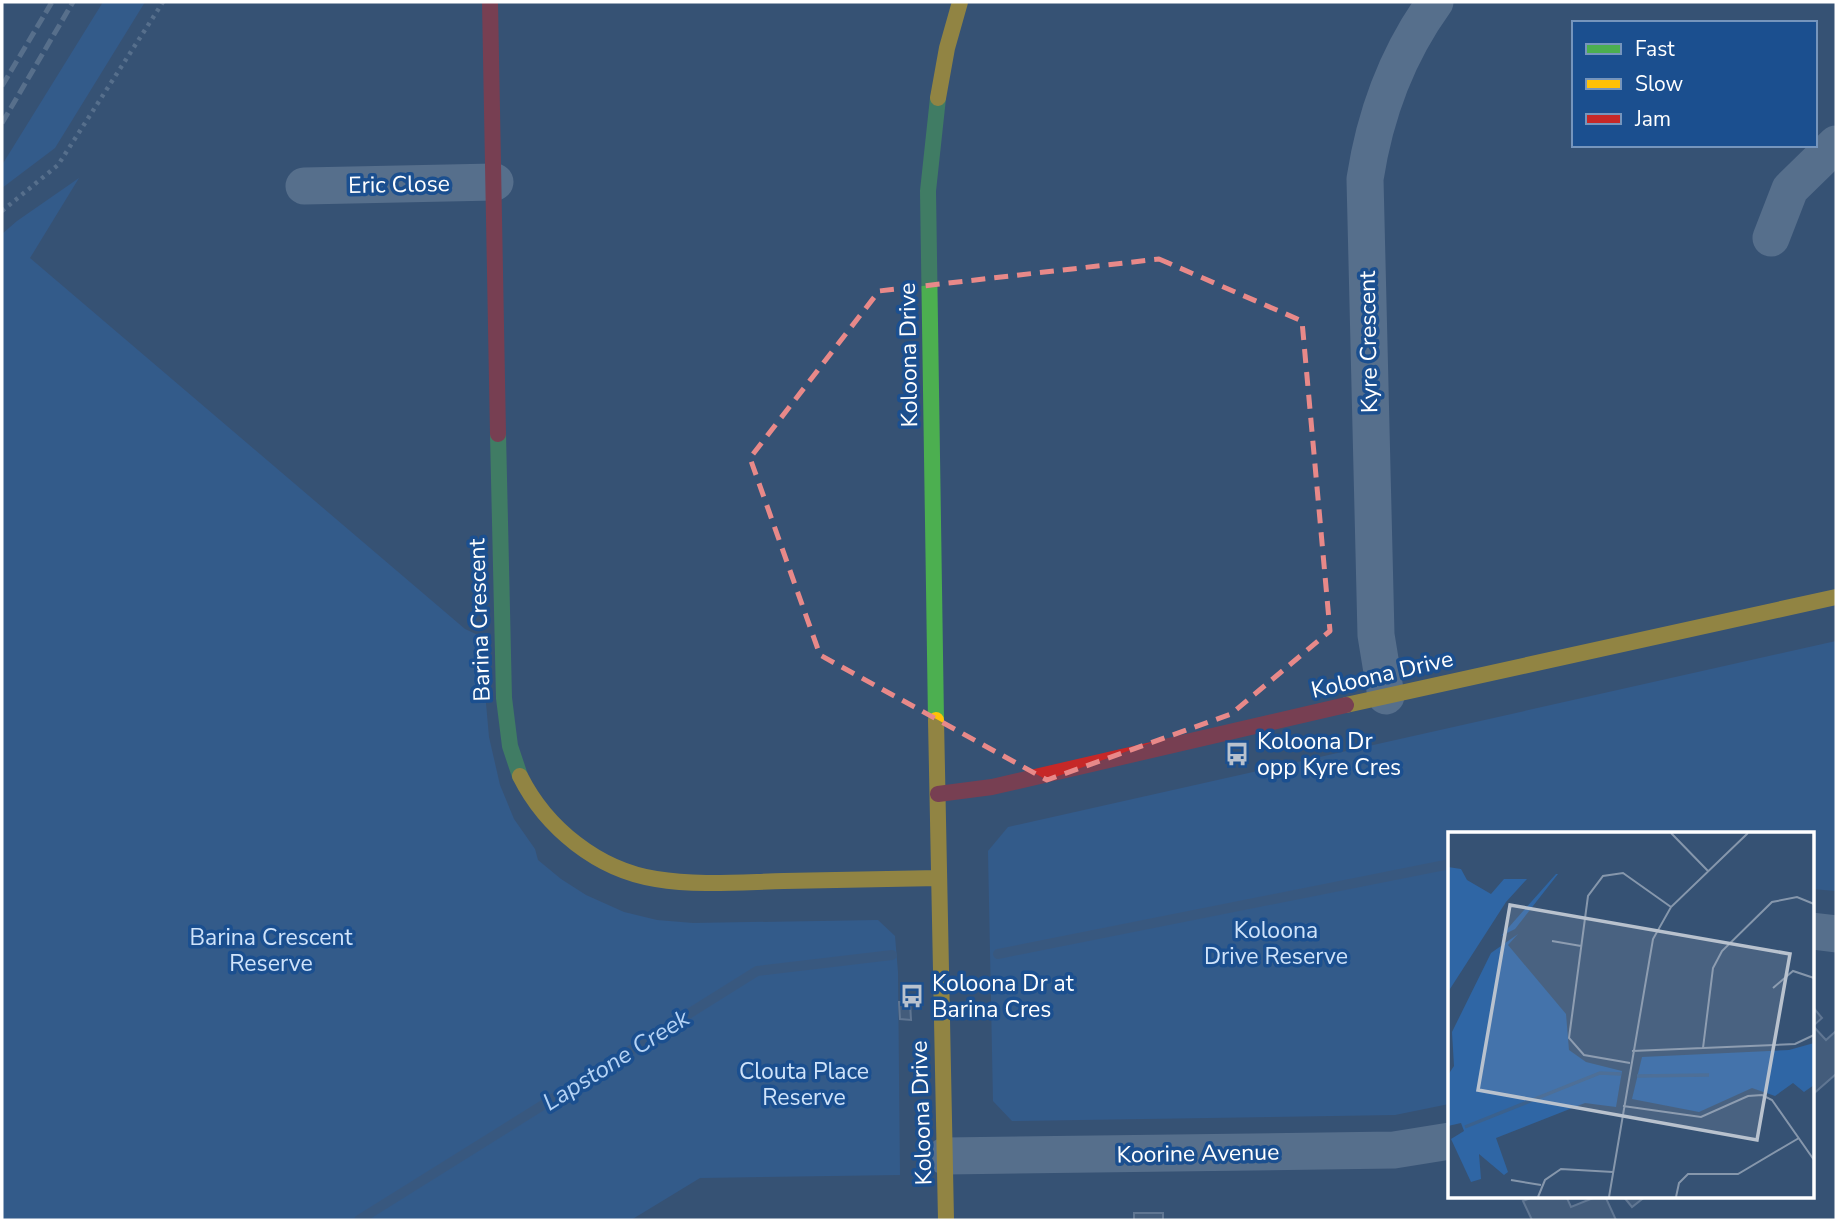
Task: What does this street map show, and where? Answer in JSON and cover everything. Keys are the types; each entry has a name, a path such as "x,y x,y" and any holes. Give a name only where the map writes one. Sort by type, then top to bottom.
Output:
{"street":[{"name":"Barina Crescent","path":"490,2 502,662 505,718 513,757 522,782 544,812 570,839 606,862 638,875 669,881 706,883 939,878"},
{"name":"Koloona Drive","path":"946,1220 928,191 937,103 960,2"},
{"name":"Kyre Crescent","path":"1386,696 1376,635 1365,179 1378,114 1399,59 1435,2"},
{"path":"1771,238 1790,189 1836,144"},
{"name":"Eric Close","path":"304,186 495,182"},
{"name":"Koloona Drive","path":"938,794 992,787 1386,696 1836,597"},
{"path":"1814,931 1836,933"},
{"name":"Koorine Avenue","path":"945,1156 1394,1150 1448,1141"}],"path":[{"path":"2,211 58,165 163,2"}],"highlighted area":[{"path":"1159,259 1302,321 1330,631 1231,714 1047,780 820,655 750,458 879,291"}],"green space":[{"path":"103,2 145,2 55,148 2,188 2,165"},
{"name":"Barina Crescent Reserve","path":"79,178 30,258 465,629 480,636 489,737 500,785 514,819 535,849 538,860 586,895 624,912 657,920 693,923 878,920 895,936 898,972 900,1175 700,1178 631,1220 2,1220 2,234"},
{"name":"Koloona Drive Reserve","path":"1836,641 1836,891 1814,889 1814,832 1448,832 1448,1104 1395,1115 1012,1121 993,1101 988,851 1008,827"}],"building":[{"path":"899,1002 910,1002 911,1020 900,1019"},
{"path":"1814,1008 1822,1018 1814,1025"},
{"path":"1814,1027 1826,1040 1836,1031 1836,1074 1814,1093"},
{"path":"1530,1198 1567,1198 1571,1207 1593,1198 1606,1198 1616,1220 1532,1220 1523,1201"},
{"path":"1625,1198 1643,1198 1632,1207"},
{"path":"1134,1213 1163,1213 1163,1220 1134,1220"}],"waterway":[{"name":"Lapstone Creek","path":"998,954 1448,864"},
{"name":"Lapstone Creek","path":"359,1220 757,971 892,955"}],"railway":[{"path":"2,86 52,2"},
{"path":"2,123 73,2"}],"traffic: fast":[{"path":"936,720 928,191 938,98"},
{"path":"498,434 504,698 510,746 520,776"}],"traffic: slow":[{"path":"938,98 947,48 960,2"},
{"path":"1346,705 1836,597"},
{"path":"936,720 946,1220"},
{"path":"520,776 544,813 576,844 594,856 635,874 656,879 704,883 939,878"}],"traffic: jam":[{"path":"490,2 498,434"},
{"path":"938,794 992,787 1346,705"}],"place":[{"name":"Koloona Dr opp Kyre Cres","path":"1237,754"},
{"name":"Koloona Dr at Barina Cres","path":"912,996"}],"park label":[{"name":"Clouta Place Reserve","path":"804,1084"}]}
